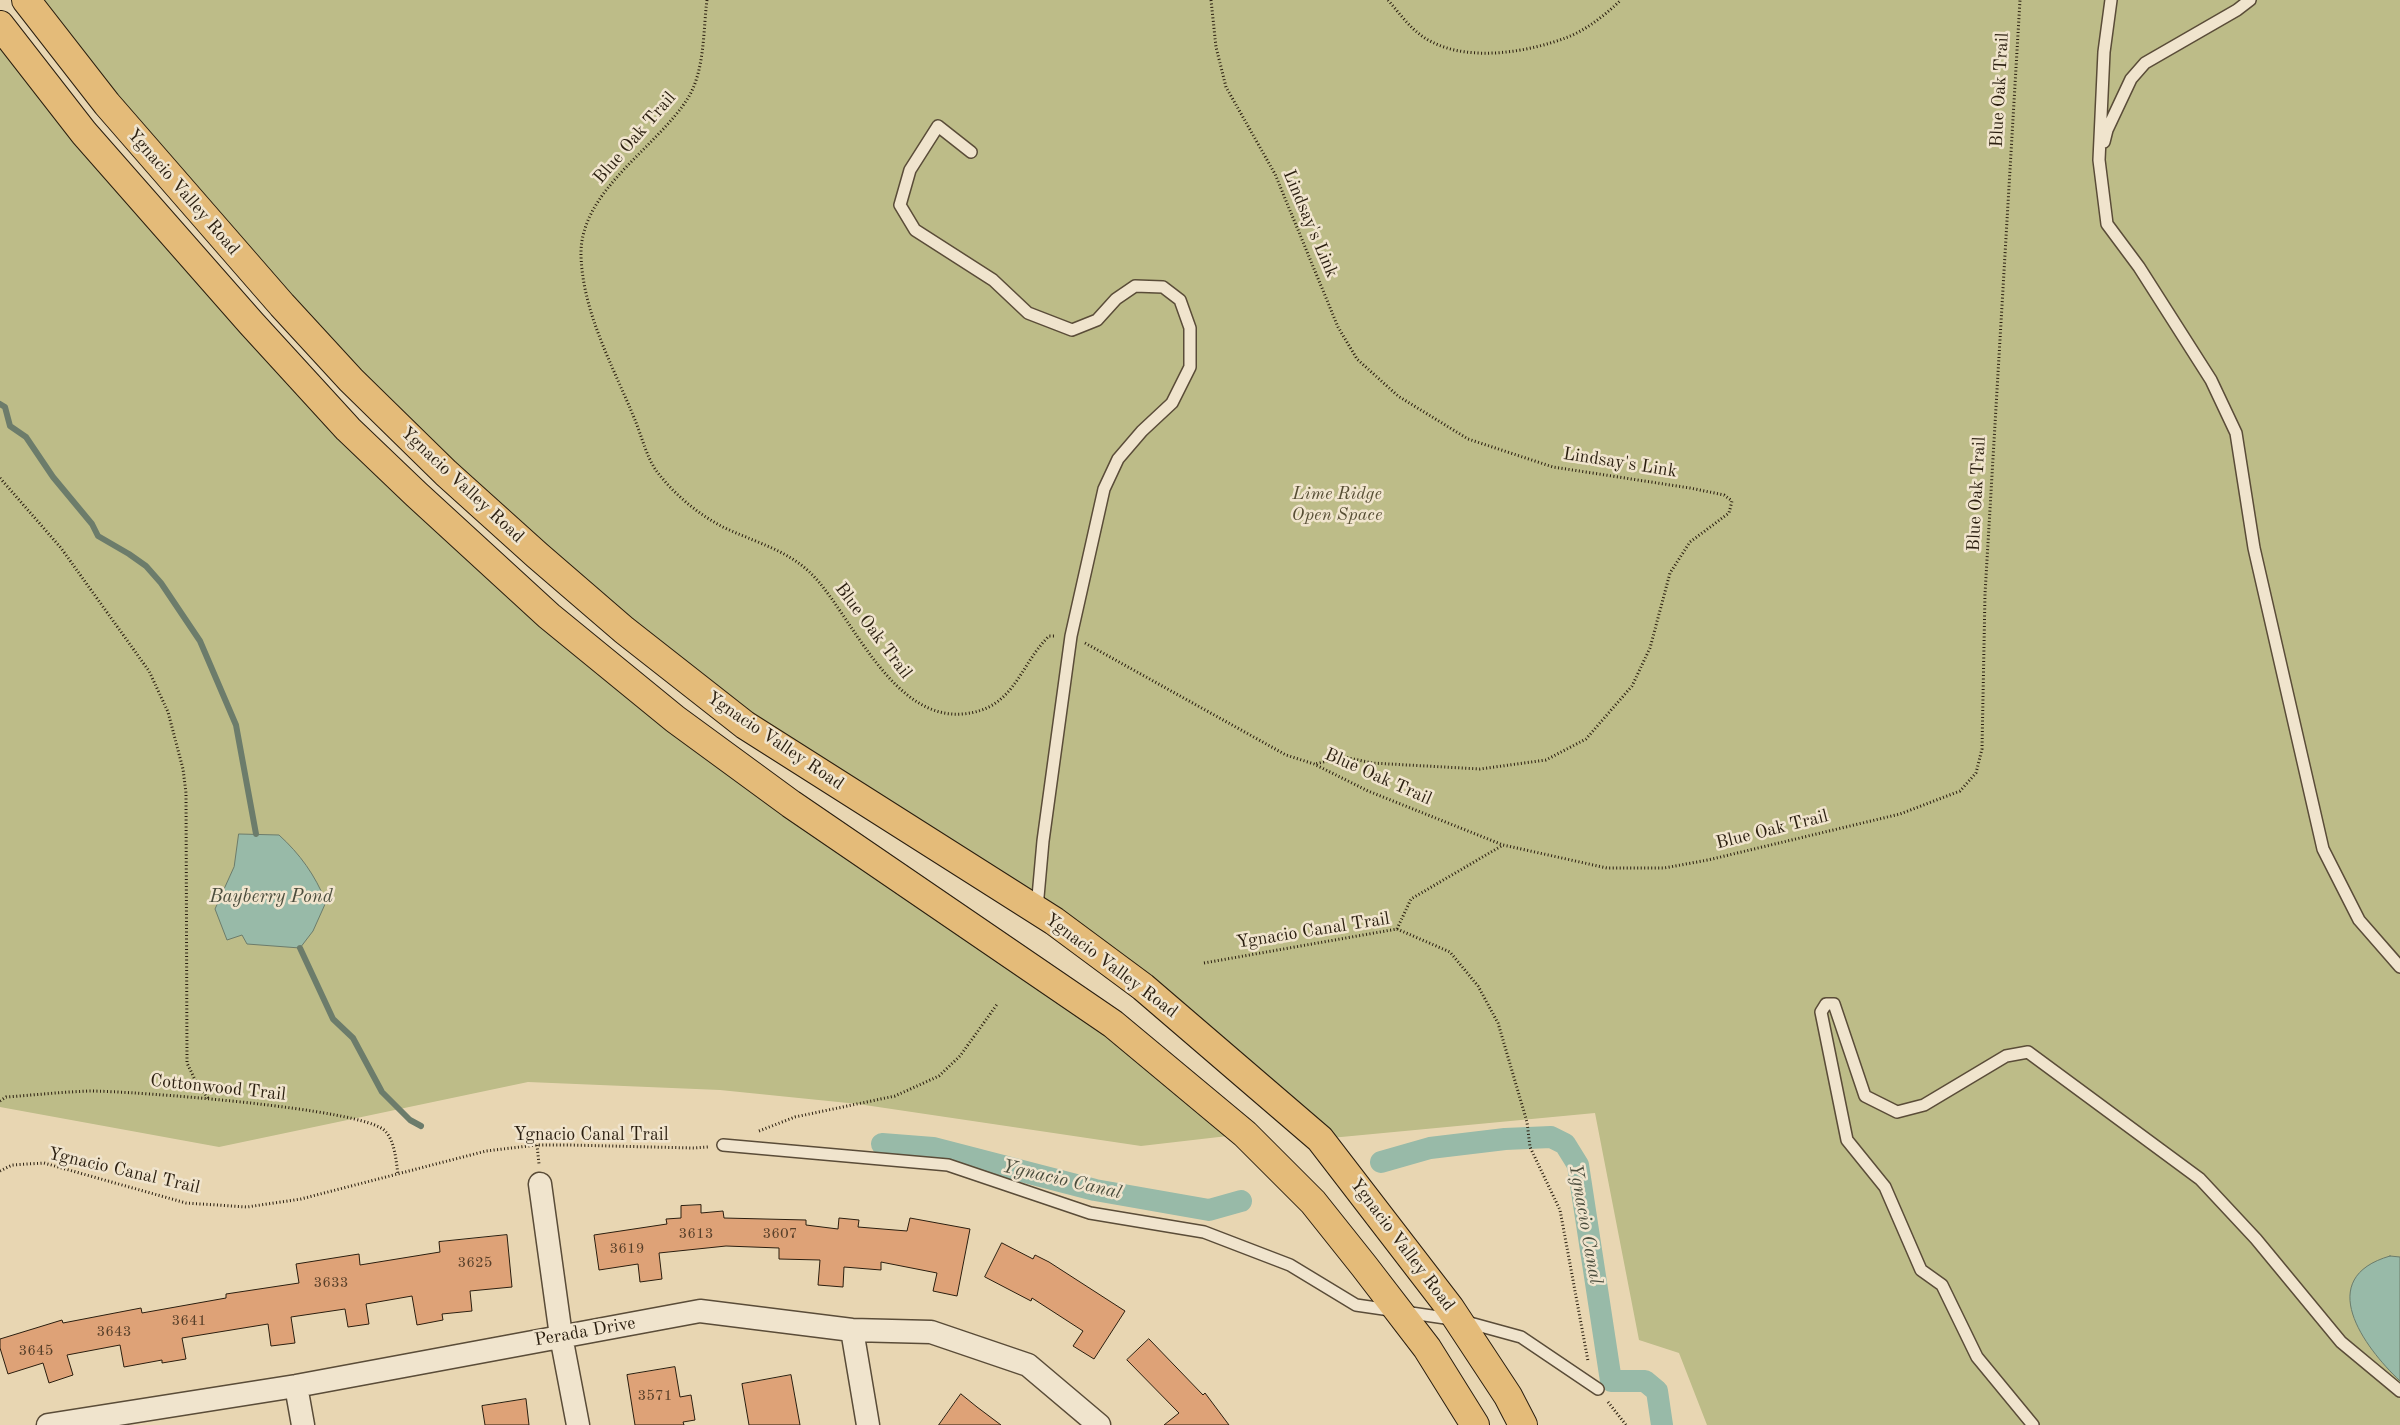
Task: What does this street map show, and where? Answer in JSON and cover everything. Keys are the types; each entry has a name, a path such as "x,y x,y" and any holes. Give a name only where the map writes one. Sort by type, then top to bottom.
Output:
{"highway":[{"name":"Ygnacio Valley Road","path":"26,0 107,104 282,305 351,380 446,472 537,555 624,630 745,725 1037,910 1143,987 1320,1139 1390,1228 1458,1320 1508,1396 1523,1425"},
{"name":"Ygnacio Valley Road","path":"0,25 84,133 251,323 348,429 479,553 549,616 674,719 791,804 1113,1024 1245,1134 1313,1202 1427,1348 1475,1425"}],"street":[{"path":"540,1184 561,1336 578,1425"},
{"name":"Perada Drive","path":"48,1425 296,1386 700,1311 852,1330 931,1332 1028,1365 1099,1425"},
{"path":"852,1330 868,1425"},
{"path":"296,1386 302,1425"}],"lane":[{"path":"2111,0 2104,52 2099,160 2107,224 2139,267 2211,380 2236,432 2254,548 2323,849 2359,920 2400,966"},
{"path":"2099,160 2107,130 2131,79 2145,63 2237,10 2250,0"},
{"path":"971,152 938,126 910,170 900,204 915,230 993,280 1028,313 1050,323 1072,330 1097,320 1116,299 1135,286 1163,287 1180,300 1190,328 1190,367 1172,403 1142,431 1118,459 1104,489 1072,636 1043,840 1037,910"},
{"path":"2033,1425 1977,1357 1942,1285 1921,1270 1885,1187 1847,1140 1821,1012 1826,1004 1834,1004 1865,1096 1897,1112 1924,1105 2006,1056 2028,1052 2200,1179 2256,1239 2340,1342 2400,1391"},
{"path":"722,1145 948,1165 1090,1213 1204,1232 1290,1264 1356,1305 1458,1320 1521,1337 1598,1389"}],"path":[{"name":"Blue Oak Trail","path":"707,0 698,73 688,97 659,135 616,176 588,219 581,254 589,308 656,471 679,498 722,526 779,550 817,579 890,682 910,698 937,711 962,714 983,709 1006,697 1038,648 1049,636 1072,636 1286,755 1314,764 1368,791 1503,845 1607,868 1664,868 1708,860 1900,814 1960,791 1976,774 1982,749 1986,584 2020,0"},
{"name":"Lindsay's Link","path":"1211,0 1216,47 1226,87 1275,174 1338,327 1358,359 1398,396 1468,439 1553,467 1690,488 1724,495 1732,501 1729,513 1690,542 1670,573 1650,648 1632,686 1586,739 1546,760 1480,768 1372,763 1344,757 1314,764"},
{"path":"1388,0 1410,26 1431,42 1464,53 1524,50 1570,36 1606,14 1621,0"},
{"path":"0,478 61,548 149,671 168,712 186,793 187,1063 197,1084 208,1098"},
{"path":"1397,929 1411,898 1503,845"},
{"name":"Ygnacio Canal Trail","path":"1204,963 1397,929 1450,952 1478,986 1498,1022 1527,1122 1530,1147 1560,1210 1588,1362 1598,1389 1626,1425"},
{"name":"Ygnacio Canal Trail","path":"0,1170 12,1165 44,1164 186,1203 247,1207 301,1199 486,1151 537,1145 694,1148 722,1145 795,1117 895,1096 939,1076 960,1056 998,1003"},
{"name":"Cottonwood Trail","path":"0,1101 6,1097 90,1091 208,1098 339,1115 367,1122 385,1130 393,1146 398,1174"}],"green space":[{"name":"Lime Ridge Open Space","path":"26,0 2400,0 2400,1425 1707,1425 1679,1353 1639,1340 1595,1113 1320,1139 1143,987 745,725 446,473"},
{"path":"0,25 251,323 549,616 1245,1134 1141,1146 858,1104 720,1090 528,1082 219,1147 0,1107"}],"water":[{"name":"Bayberry Pond","path":"239,834 279,835 300,857 317,883 326,902 313,931 300,948 247,944 242,935 227,940 215,909 234,867"},
{"path":"2390,1256 2400,1257 2400,1381 2372,1350 2361,1332 2353,1314 2350,1296 2354,1280 2367,1266"}],"building":[{"path":"701,1205 701,1213 723,1211 724,1218 806,1220 806,1225 838,1229 839,1218 859,1220 858,1227 907,1231 910,1218 970,1229 957,1296 933,1291 937,1273 881,1262 881,1270 844,1267 843,1287 818,1285 820,1260 779,1259 779,1248 726,1246 659,1253 662,1279 640,1282 638,1264 599,1270 594,1235 667,1224 666,1219 681,1218 681,1206"},
{"path":"507,1235 512,1287 470,1291 472,1311 442,1314 443,1320 417,1325 412,1296 366,1304 369,1324 348,1327 345,1309 291,1317 295,1343 271,1346 268,1324 182,1338 186,1359 162,1363 162,1360 124,1367 120,1345 67,1355 73,1375 49,1383 43,1363 8,1374 0,1348 0,1339 62,1320 63,1323 141,1308 142,1313 226,1298 226,1294 299,1283 296,1264 359,1254 360,1265 440,1252 439,1242"},
{"path":"1002,1243 1033,1259 1035,1255 1049,1262 1125,1311 1094,1359 1073,1346 1083,1331 1032,1298 1031,1301 985,1277"},
{"path":"1149,1339 1203,1395 1205,1393 1229,1425 1164,1425 1179,1413 1127,1360"},
{"path":"675,1367 680,1397 691,1395 695,1420 683,1422 684,1425 635,1425 627,1375"},
{"path":"791,1375 800,1425 749,1425 742,1384"},
{"path":"961,1394 977,1407 1001,1425 939,1425"},
{"path":"526,1399 529,1425 485,1425 482,1406"}],"waterway":[{"path":"0,404 5,407 10,426 26,437 53,477 92,524 98,536 146,566 161,583 200,641 236,725 256,834"},
{"path":"300,948 333,1019 353,1038 382,1092 410,1120 421,1126"},
{"name":"Ygnacio Canal","path":"1381,1162 1430,1148 1505,1139 1551,1137 1565,1144 1578,1165 1611,1381 1645,1381 1657,1391 1662,1425"},
{"name":"Ygnacio Canal","path":"882,1144 933,1148 1095,1190 1209,1210 1241,1201"}]}
